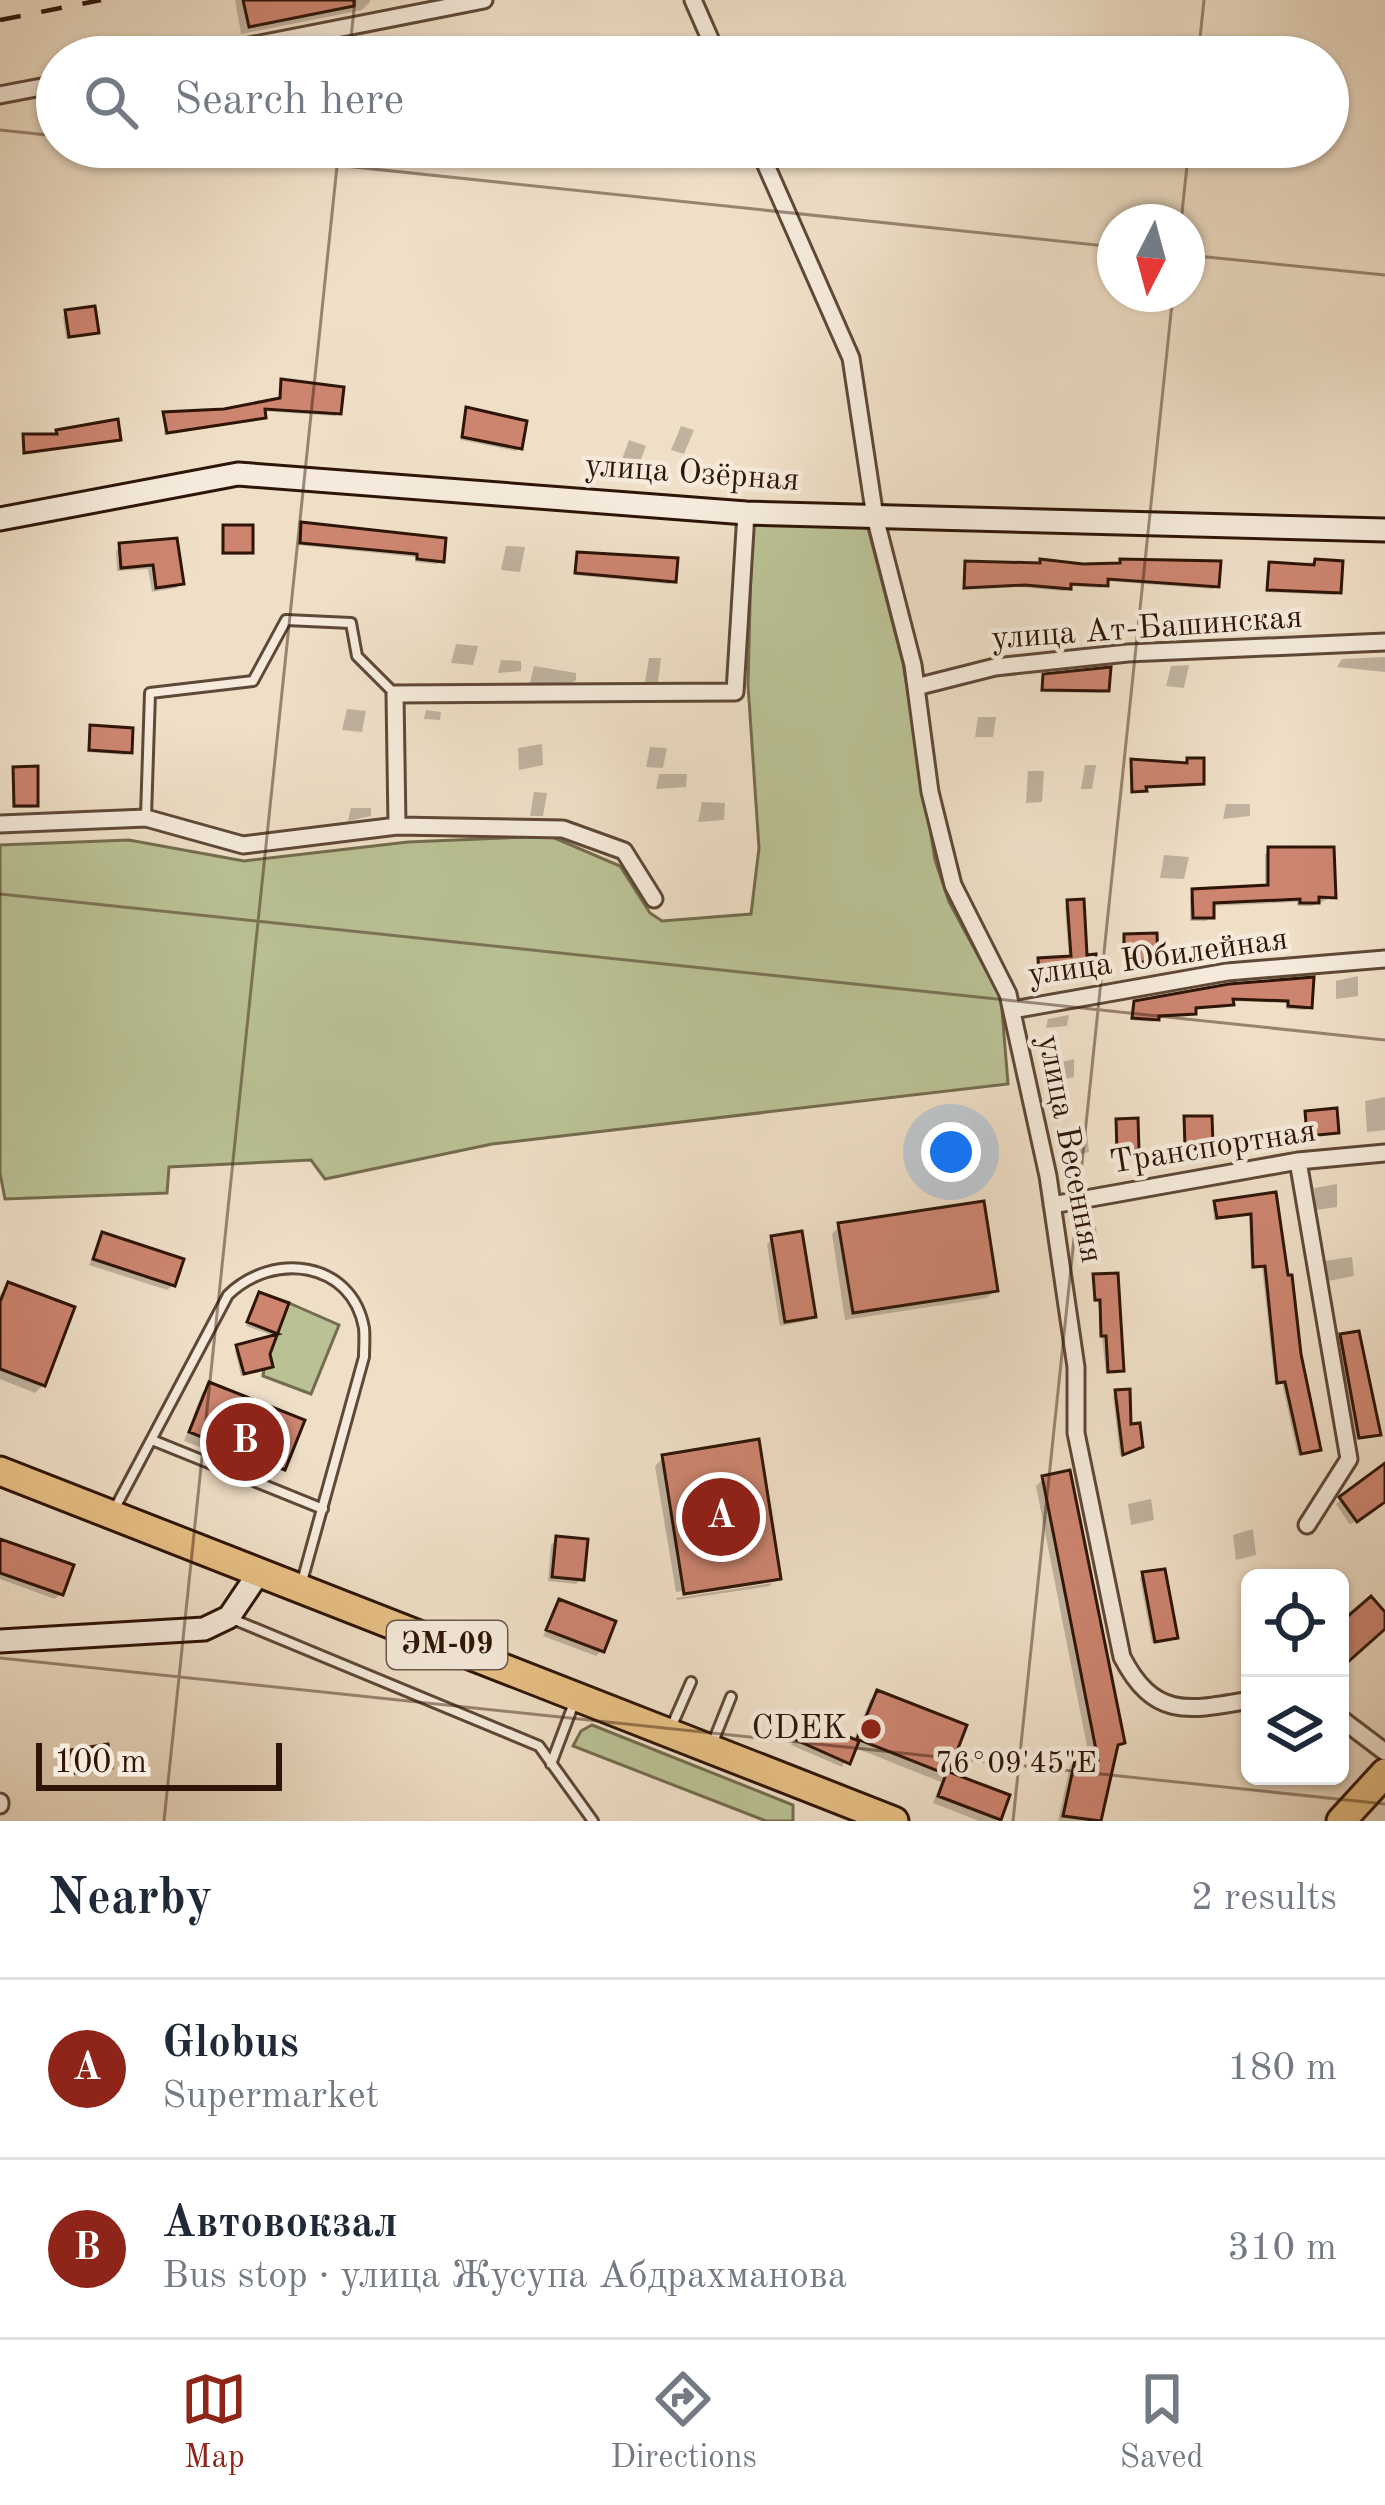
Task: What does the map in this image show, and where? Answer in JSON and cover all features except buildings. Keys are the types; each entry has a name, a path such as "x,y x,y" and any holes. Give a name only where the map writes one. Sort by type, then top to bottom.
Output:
{"highway":[{"name":"ЭМ-09","path":"0,1471 710,1748 855,1815 894,1821"},
{"path":"1341,1820 1385,1773"}],"street":[{"path":"301,36 484,0"},
{"path":"693,0 709,36"},
{"path":"0,95 36,88"},
{"name":"улица Весенняя","path":"767,168 850,358 874,517 916,687 930,791 953,885 1012,1010 1052,1205 1076,1367 1076,1433 1122,1657 1138,1687 1162,1702 1190,1710 1241,1702"},
{"name":"улица Озёрная","path":"0,519 238,474 746,513 1385,530"},
{"path":"397,826 395,694 735,692 746,513"},
{"name":"улица Ат-Башинская","path":"916,687 995,667 1106,656 1385,642"},
{"path":"0,824 146,818 243,845 397,826 562,829 624,851 654,899"},
{"name":"улица Юбилейная","path":"1012,1010 1227,972 1385,959"},
{"name":"Транспортная","path":"1052,1205 1298,1161 1385,1153"},
{"path":"1298,1161 1349,1460 1307,1525"},
{"path":"0,1641 204,1629 229,1617 260,1570"},
{"path":"1349,1725 1385,1753"}],"lane":[{"path":"146,818 150,693 253,681 286,620 351,622 357,656 395,694"},
{"path":"112,1513 228,1294 246,1277 269,1268 317,1273 338,1285 354,1304 364,1326 364,1357 300,1587"},
{"path":"152,1440 323,1509"},
{"path":"229,1617 539,1746 593,1821"},
{"path":"669,1732 691,1682"},
{"path":"551,1764 576,1696"},
{"path":"710,1748 731,1697"}],"green space":[{"path":"752,522 867,524 903,663 935,860 949,902 1001,998 1008,1084 492,1144 325,1179 311,1160 169,1167 167,1193 5,1199 0,1173 0,845 129,840 244,861 408,842 550,836 620,866 650,913 662,921 751,914 759,848 748,685"},
{"path":"289,1303 339,1325 311,1394 263,1376 264,1369 273,1366 269,1353"},
{"path":"592,1725 793,1805 793,1821 766,1821 573,1746 581,1731"}],"railway":[{"path":"0,20 101,0"}],"place":[{"name":"Автовокзал","path":"245,1442"},
{"name":"Globus","path":"721,1517"},
{"name":"CDEK","path":"871,1729"}]}
